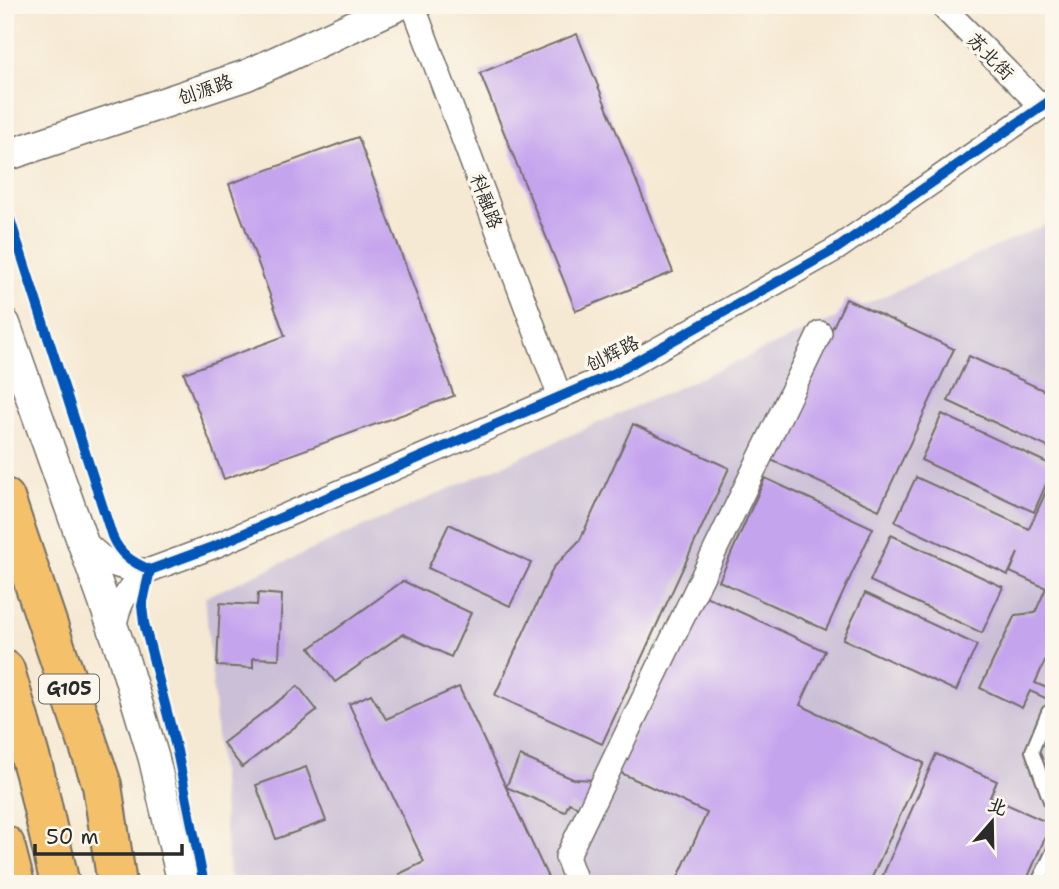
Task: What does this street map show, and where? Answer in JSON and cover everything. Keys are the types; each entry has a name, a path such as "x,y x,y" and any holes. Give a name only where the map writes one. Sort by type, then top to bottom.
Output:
{"highway":[{"name":"G105","path":"5,498 102,785 117,884"},
{"name":"G105","path":"5,647 46,783 71,884"},
{"path":"5,670 35,774 60,884"},
{"path":"5,845 15,884"}],"street":[{"name":"创源路","path":"5,156 247,75 399,5"},
{"name":"科融路","path":"413,5 560,397"},
{"name":"苏北街","path":"941,5 1048,102"},
{"name":"创辉路","path":"150,570 215,546 615,373 836,248 1048,102"},
{"path":"5,324 114,630 154,759 183,884"},
{"path":"577,884 567,857 820,333"},
{"path":"82,540 116,568 150,570"},
{"path":"114,630 116,615 128,590 150,570"}],"lane":[{"path":"1054,710 1048,712 1032,751 1054,812"},
{"path":"1037,884 1054,849"}],"shaded area":[{"path":"1054,221 1054,884 230,884 205,597"}],"building":[{"path":"577,34 673,272 576,311 480,73"},
{"path":"358,137 454,396 224,479 184,373 285,336 229,184"},
{"path":"846,299 954,349 879,510 771,460"},
{"path":"969,356 1054,395 1054,450 948,401"},
{"path":"942,414 1054,466 1034,512 921,460"},
{"path":"633,424 729,468 602,744 495,695 553,568 580,540"},
{"path":"1054,474 1054,641 1035,683 1054,691 1054,702 1030,691 1022,708 980,688 1015,615 1035,613 1046,588 1010,572 1018,553 1008,575 895,522 916,477 1029,529"},
{"path":"765,478 873,528 826,630 719,581"},
{"path":"449,524 531,563 510,606 428,568"},
{"path":"891,535 1003,587 982,633 870,581"},
{"path":"403,581 471,613 451,657 403,634 335,682 310,648"},
{"path":"258,593 282,595 279,659 253,658 253,668 217,666 220,603 257,605"},
{"path":"865,593 977,645 956,691 843,639"},
{"path":"701,594 825,651 800,705 924,763 869,884 675,884 707,813 619,772"},
{"path":"298,686 317,710 242,767 223,743"},
{"path":"459,687 551,884 402,884 399,874 424,862 349,704 371,694 386,719"},
{"path":"936,754 997,781 990,797 1051,824 1025,884 879,884"},
{"path":"520,756 573,779 598,780 585,810 569,803 565,812 506,787"},
{"path":"306,767 326,821 276,839 256,785"}],"cycle path":[{"path":"150,570 215,546 615,373 836,249 1054,98"},
{"path":"5,204 112,536 127,557 150,570 142,606 144,623 177,751 204,884"}]}
